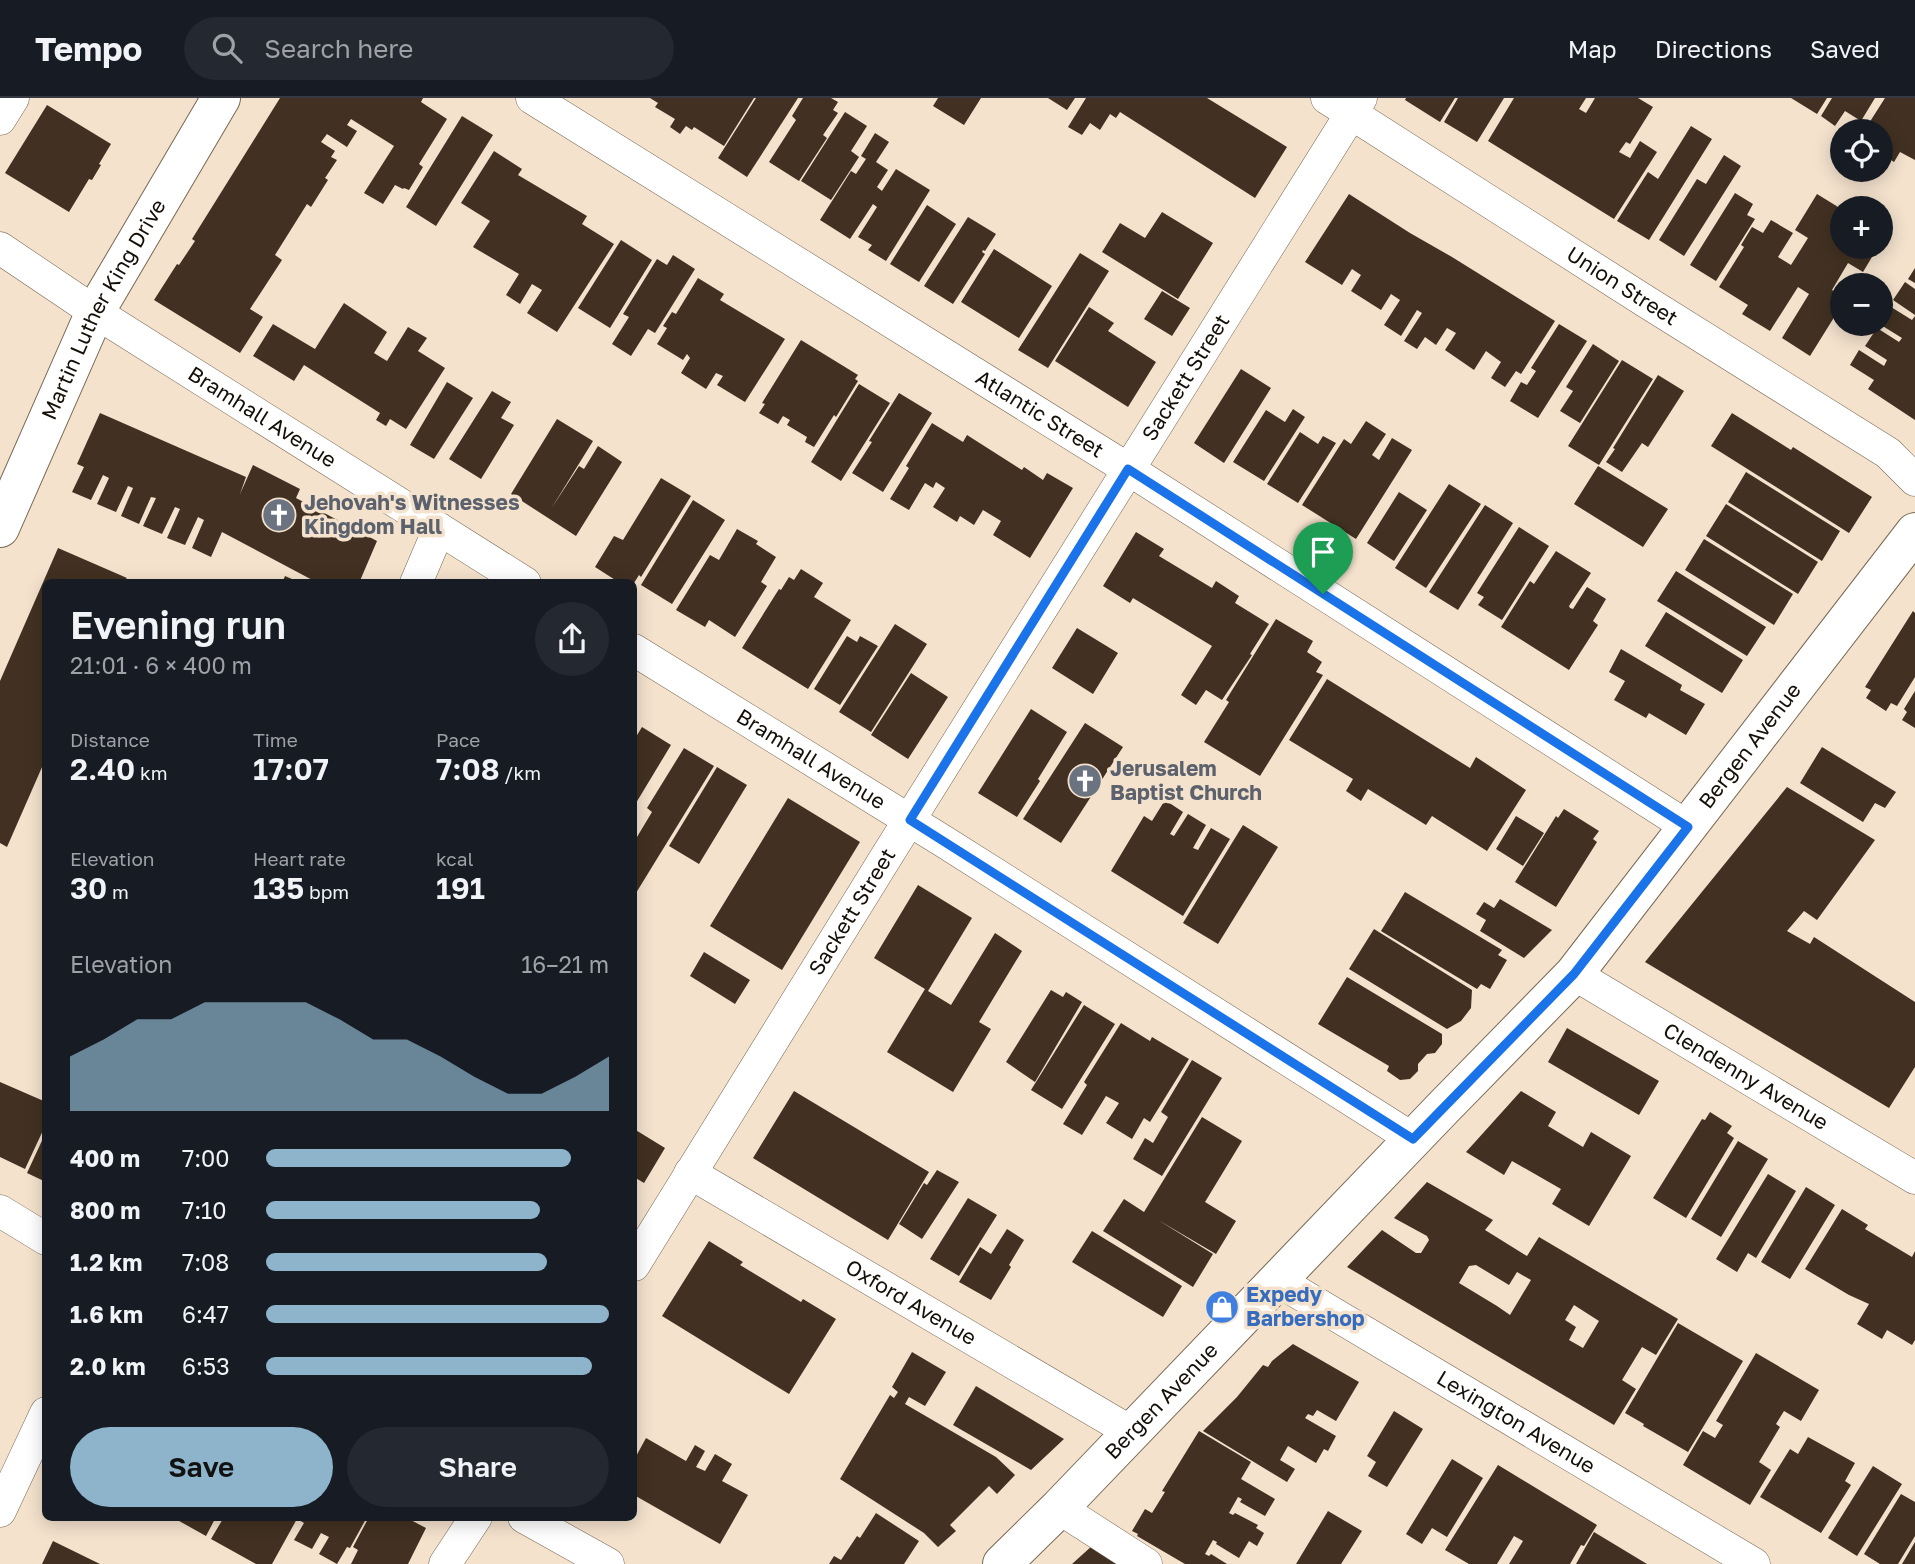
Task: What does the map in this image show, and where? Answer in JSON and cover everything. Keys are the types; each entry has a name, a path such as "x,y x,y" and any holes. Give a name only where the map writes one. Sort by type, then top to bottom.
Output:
{"street":[{"path":"0,119 13,98"},
{"name":"Martin Luther King Drive","path":"0,528 95,312 221,98"},
{"name":"Atlantic Street","path":"532,98 1128,469 1688,827"},
{"name":"Sackett Street","path":"637,1260 1128,469 1346,103"},
{"name":"Union Street","path":"1346,103 1633,294 1888,453 1915,480"},
{"name":"Bramhall Avenue","path":"0,248 95,312 519,579"},
{"path":"418,579 439,529"},
{"name":"Bergen Avenue","path":"1002,1564 1574,974 1915,532"},
{"name":"Bramhall Avenue","path":"637,652 910,820 1413,1139"},
{"name":"Clendenny Avenue","path":"1574,974 1915,1178"},
{"name":"Oxford Avenue","path":"690,1173 1131,1432"},
{"path":"0,1211 42,1237"},
{"name":"Lexington Avenue","path":"1277,1280 1754,1564"},
{"path":"0,1511 42,1422"},
{"path":"1059,1508 1146,1564"},
{"path":"445,1564 473,1521"},
{"path":"531,1521 608,1564"}],"building":[{"path":"280,98 423,98 421,102 447,119 419,164 423,167 409,190 395,185 383,204 364,193 394,146 351,119 347,125 357,131 347,147 327,134 321,142 335,151 331,157 337,160 311,207 307,204 275,255 282,260 250,309 263,317 240,353 154,300 195,241 192,239"},
{"path":"650,98 754,98 724,146 694,127 692,130 686,126 680,134 670,127 675,119 655,107 658,103"},
{"path":"756,98 798,98 747,177 718,158"},
{"path":"803,98 831,98 838,102 833,110 838,113 823,135 827,138 799,181 769,162 796,120 792,116"},
{"path":"938,98 981,98 964,125 933,106"},
{"path":"1048,98 1075,98 1067,110"},
{"path":"1086,98 1207,98 1287,147 1255,198 1120,112 1116,118 1110,114 1100,130 1090,123 1082,135 1068,127"},
{"path":"1455,98 1440,122 1405,100"},
{"path":"1458,98 1504,98 1477,142 1444,122"},
{"path":"1514,98 1586,98 1579,109 1586,113 1595,98 1638,98 1653,107 1630,144 1626,142 1619,152 1630,158 1640,141 1657,152 1614,219 1488,141"},
{"path":"1791,98 1827,98 1817,114"},
{"path":"1832,98 1875,98 1862,119 1845,111 1840,119 1830,119 1830,122 1821,116"},
{"path":"1885,98 1915,98 1915,160 1900,152 1893,161 1893,119 1872,119"},
{"path":"47,105 111,144 92,180 89,179 69,212 5,173"},
{"path":"845,112 867,126 851,151 859,157 831,200 801,181"},
{"path":"462,116 493,135 436,226 406,207"},
{"path":"1691,126 1712,139 1649,240 1617,221 1648,172 1658,179"},
{"path":"875,133 889,142 876,162 888,170 877,187 882,191 896,169 930,190 886,261 868,250 872,245 858,237 877,207 873,204 850,239 820,220 851,171 856,174 866,159 861,156"},
{"path":"494,151 522,169 518,175 587,216 582,224 614,244 557,332 527,313 542,290 532,284 520,304 506,295 519,274 473,247 490,221 461,203"},
{"path":"1724,155 1741,166 1684,256 1659,240 1697,179 1706,184"},
{"path":"1735,193 1753,204 1747,215 1755,219 1716,281 1690,265"},
{"path":"1349,194 1555,321 1521,374 1516,371 1505,387 1491,378 1501,362 1486,351 1474,370 1445,350 1456,333 1447,328 1436,345 1425,337 1417,349 1404,341 1422,313 1417,310 1401,336 1384,325 1400,300 1391,294 1381,310 1351,291 1361,275 1352,269 1342,285 1305,262"},
{"path":"1817,194 1830,202 1830,259 1871,259 1863,272 1848,263 1842,273 1830,273 1830,324 1810,356 1782,338 1809,294 1798,287 1770,331 1742,314 1748,305 1719,287 1744,247 1741,245 1752,227 1763,233 1771,220 1793,233 1778,257 1791,265 1808,238 1795,230"},
{"path":"927,205 956,224 919,282 890,264"},
{"path":"1162,212 1213,243 1178,299 1102,252 1120,223 1145,238"},
{"path":"968,217 996,234 985,251 983,250 985,254 953,304 924,286"},
{"path":"621,240 652,260 610,328 578,308"},
{"path":"994,249 1052,286 1019,338 961,302"},
{"path":"1080,253 1109,271 1048,368 1018,350"},
{"path":"673,255 695,269 655,333 648,329 631,356 612,344 629,317 623,314 657,259 667,265"},
{"path":"1915,268 1915,283 1908,279"},
{"path":"698,278 724,294 720,300 785,339 745,402 717,385 723,376 716,373 706,389 681,373 690,358 687,354 683,360 657,344 667,328 663,326 672,312 676,314"},
{"path":"1905,282 1915,289 1915,315 1893,300"},
{"path":"1162,291 1190,308 1172,336 1144,319"},
{"path":"344,303 387,332 374,353 387,361 408,327 427,338 418,351 445,368 406,429 390,419 386,426 376,420 380,413 304,365 294,381 253,356 273,324 315,349"},
{"path":"1089,307 1114,323 1108,331 1156,362 1128,407 1055,361"},
{"path":"1893,308 1912,320 1915,316 1915,420 1868,389 1874,380 1850,365 1859,350 1884,366 1887,360 1865,346 1872,336 1890,336 1899,342 1902,338 1893,332"},
{"path":"1559,324 1587,341 1538,418 1510,401 1521,382 1527,385 1536,371 1531,368"},
{"path":"801,340 858,375 855,379 858,381 836,417 834,415 814,447 805,442 807,437 787,425 790,420 783,416 778,424 759,413 765,404 762,403"},
{"path":"1593,344 1619,361 1580,423 1560,411 1573,391 1566,387"},
{"path":"1622,360 1653,379 1599,465 1568,446"},
{"path":"1241,369 1271,388 1224,463 1194,443"},
{"path":"1658,375 1684,391 1648,447 1642,443 1622,472 1606,462"},
{"path":"447,382 473,398 434,459 410,445"},
{"path":"859,384 890,403 841,481 811,462"},
{"path":"492,391 511,402 501,418 514,425 481,479 449,459"},
{"path":"899,393 932,413 883,492 852,473"},
{"path":"1293,409 1305,417 1264,481 1233,462 1266,410 1285,422"},
{"path":"100,413 246,477 240,494 253,465 300,489 296,498 377,541 361,579 310,579 222,532 211,557 192,548 204,520 198,517 185,545 167,538 180,509 175,507 162,534 143,526 156,498 151,497 139,524 121,516 133,488 128,486 116,512 97,504 109,478 103,475 91,500 72,492 84,467 77,464"},
{"path":"1732,413 1791,450 1793,447 1872,497 1849,533 1711,446"},
{"path":"557,419 593,441 551,509 579,466 584,469 598,446 622,462 576,536 511,494"},
{"path":"1366,421 1386,434 1372,455 1379,460 1392,438 1412,450 1356,539 1302,505 1344,439 1351,444"},
{"path":"932,423 963,442 967,435 1043,480 1047,473 1073,488 1030,558 993,535 1001,521 983,510 974,525 960,516 957,522 933,507 945,488 936,482 933,488 925,483 909,510 890,499"},
{"path":"1300,432 1318,444 1323,436 1336,443 1298,503 1267,484"},
{"path":"1598,466 1668,509 1643,547 1574,504"},
{"path":"1746,472 1840,531 1822,561 1728,502"},
{"path":"661,478 691,496 641,577 639,575 636,579 614,579 595,567 614,536 623,540"},
{"path":"1449,484 1481,504 1426,588 1395,568"},
{"path":"1399,492 1427,510 1394,561 1367,543"},
{"path":"693,500 725,520 672,604 641,585"},
{"path":"1726,504 1818,562 1798,594 1706,536"},
{"path":"1485,505 1513,523 1458,610 1429,592"},
{"path":"1519,527 1549,546 1502,620 1478,605 1484,597 1477,593"},
{"path":"737,529 758,541 756,544 776,557 761,582 767,586 735,637 709,620 705,627 676,610 710,555 719,560"},
{"path":"1136,532 1164,549 1159,556 1212,588 1216,581 1239,596 1235,603 1269,624 1222,700 1206,690 1196,705 1181,695 1212,646 1133,598 1130,603 1103,586"},
{"path":"1704,539 1793,594 1774,625 1685,570"},
{"path":"58,548 127,578 126,579 44,579"},
{"path":"1556,551 1591,573 1570,608 1573,609 1587,587 1606,599 1593,621 1598,625 1569,670 1501,627 1530,581 1534,584"},
{"path":"801,569 823,583 814,597 851,620 808,689 742,648 779,589 781,590 789,577 794,580"},
{"path":"1676,571 1766,627 1747,656 1657,601"},
{"path":"42,585 42,767 7,847 0,843 0,681"},
{"path":"1913,611 1915,677 1897,706 1891,703 1886,711 1866,698 1871,690 1865,687"},
{"path":"1666,612 1743,660 1722,693 1645,646"},
{"path":"1276,619 1313,641 1307,652 1322,662 1316,672 1323,675 1260,776 1204,742 1229,702 1226,700"},
{"path":"895,624 927,644 871,732 839,712"},
{"path":"1077,628 1118,653 1093,694 1052,668"},
{"path":"847,636 857,642 860,636 878,646 840,705 814,689"},
{"path":"1621,649 1682,685 1680,690 1705,704 1686,735 1649,713 1646,718 1614,700 1625,681 1609,672"},
{"path":"911,673 948,697 908,759 871,735"},
{"path":"1327,679 1470,768 1476,757 1526,790 1487,851 1432,816 1426,825 1368,789 1361,801 1346,791 1353,779 1289,740"},
{"path":"1915,691 1915,728 1902,720 1907,712 1904,709"},
{"path":"1031,709 1067,732 1017,817 978,793"},
{"path":"1085,723 1123,747 1061,843 1023,819"},
{"path":"642,727 671,745 637,801 637,735"},
{"path":"1822,747 1896,792 1885,808 1875,803 1863,822 1800,783"},
{"path":"684,748 714,766 637,891 637,837 652,812 647,808"},
{"path":"717,767 747,785 699,864 669,846"},
{"path":"1787,787 1875,840 1817,920 1804,911 1787,931 1810,944 1814,937 1915,1002 1915,1067 1889,1108 1645,962"},
{"path":"788,798 860,842 782,970 710,926"},
{"path":"1165,800 1183,812 1170,834 1174,836 1188,814 1206,825 1193,848 1198,850 1211,828 1230,839 1183,916 1111,871 1144,816 1152,821"},
{"path":"1564,809 1599,831 1593,839 1597,842 1556,907 1515,882 1556,816 1558,818"},
{"path":"1516,816 1544,833 1523,866 1496,849"},
{"path":"1243,825 1278,847 1218,944 1183,923"},
{"path":"918,885 972,918 928,991 951,1005 995,933 1022,951 979,1022 991,1029 953,1092 887,1052 925,989 874,958"},
{"path":"1405,892 1502,950 1498,955 1507,960 1490,989 1481,984 1477,989 1381,931"},
{"path":"1500,899 1552,930 1524,958 1480,931 1486,920 1476,914 1484,902 1494,908"},
{"path":"1374,929 1472,990 1471,1008 1461,1021 1447,1029 1349,969"},
{"path":"704,952 750,980 735,1004 690,976"},
{"path":"1347,977 1442,1034 1442,1044 1435,1053 1427,1054 1418,1064 1418,1071 1410,1079 1400,1080 1387,1071 1389,1066 1318,1024"},
{"path":"1051,990 1063,997 1066,992 1082,1002 1035,1082 1006,1062"},
{"path":"1084,1005 1115,1024 1062,1109 1031,1090"},
{"path":"1121,1023 1150,1041 1152,1037 1189,1059 1150,1122 1144,1118 1132,1139 1106,1123 1119,1103 1106,1096 1082,1135 1063,1124 1087,1085 1084,1082"},
{"path":"1567,1028 1659,1081 1639,1115 1548,1062"},
{"path":"1192,1060 1222,1078 1162,1176 1133,1159 1145,1138 1153,1143 1168,1117 1161,1112"},
{"path":"0,1082 42,1100 42,1133 25,1169 0,1157"},
{"path":"794,1091 929,1172 888,1240 753,1158"},
{"path":"1521,1091 1556,1112 1548,1126 1583,1147 1591,1132 1631,1156 1589,1226 1552,1204 1561,1189 1512,1161 1504,1175 1466,1152"},
{"path":"1710,1112 1732,1126 1727,1133 1734,1138 1686,1218 1653,1198 1702,1119 1705,1120"},
{"path":"1202,1117 1242,1141 1205,1202 1236,1221 1216,1254 1158,1220 1213,1254 1193,1287 1103,1231 1124,1199 1144,1212"},
{"path":"637,1131 665,1148 644,1183 637,1179"},
{"path":"42,1141 42,1180 27,1173"},
{"path":"1738,1141 1768,1159 1721,1237 1691,1219"},
{"path":"937,1170 959,1182 922,1239 899,1224 924,1183 927,1185"},
{"path":"1768,1174 1796,1191 1756,1258 1748,1253 1737,1272 1716,1259"},
{"path":"1427,1182 1493,1220 1485,1230 1527,1256 1539,1237 1678,1319 1656,1355 1642,1347 1622,1380 1636,1389 1614,1425 1347,1267 1382,1230 1416,1253 1421,1253 1429,1240 1427,1236 1394,1218","holes":["1476,1265 1509,1285 1517,1272 1531,1280 1510,1315 1459,1283 1469,1266","1574,1305 1599,1321 1583,1348 1569,1340 1576,1327 1565,1320"]},
{"path":"1806,1187 1835,1205 1790,1279 1761,1262"},
{"path":"968,1198 997,1215 959,1276 930,1259"},
{"path":"1842,1209 1868,1225 1865,1229 1912,1257 1915,1251 1915,1340 1912,1345 1887,1330 1882,1339 1857,1324 1869,1304 1805,1269"},
{"path":"1007,1229 1024,1240 991,1300 959,1282 980,1247 991,1254"},
{"path":"1092,1231 1182,1286 1163,1317 1072,1262"},
{"path":"709,1241 743,1262 740,1265 801,1302 803,1299 836,1319 789,1394 662,1316"},
{"path":"1678,1323 1743,1361 1688,1452 1625,1413"},
{"path":"1293,1344 1359,1382 1336,1421 1317,1410 1313,1416 1308,1414 1305,1418 1336,1436 1328,1451 1324,1449 1316,1463 1288,1446 1280,1460 1295,1469 1287,1482 1203,1431 1237,1397 1263,1365 1268,1367"},
{"path":"912,1352 946,1372 925,1406 909,1397 905,1404 996,1457 1015,1475 997,1494 989,1486 950,1525 956,1531 938,1547 924,1533 840,1479 890,1395 894,1398 898,1392 892,1387"},
{"path":"1756,1353 1819,1390 1801,1421 1784,1411 1776,1424 1780,1427 1759,1462 1771,1470 1750,1505 1683,1465 1703,1431 1715,1438 1723,1425 1716,1421"},
{"path":"976,1386 1064,1439 1031,1470 953,1425"},
{"path":"1394,1411 1423,1429 1387,1487 1368,1476 1376,1462 1367,1456"},
{"path":"1199,1431 1251,1462 1241,1479 1275,1499 1265,1516 1240,1502 1242,1499 1238,1497 1229,1513 1235,1513 1258,1525 1256,1528 1264,1533 1257,1546 1249,1541 1239,1558 1213,1540 1205,1554 1211,1554 1227,1564 1185,1564 1132,1531 1145,1509 1152,1513 1165,1492 1162,1491"},
{"path":"1808,1437 1855,1463 1845,1481 1851,1485 1821,1533 1760,1497 1790,1449 1798,1454"},
{"path":"646,1438 686,1461 695,1445 705,1451 696,1467 705,1471 715,1454 732,1464 722,1481 748,1495 720,1544 637,1497 637,1454"},
{"path":"1452,1459 1483,1478 1447,1537 1432,1528 1422,1544 1406,1534"},
{"path":"1498,1465 1597,1525 1570,1564 1509,1564 1523,1541 1514,1536 1497,1564 1469,1564 1445,1550"},
{"path":"1873,1466 1902,1484 1857,1556 1828,1538"},
{"path":"1901,1494 1915,1502 1915,1536 1898,1564 1880,1564 1864,1554"},
{"path":"1328,1511 1362,1531 1341,1564 1296,1564"},
{"path":"876,1513 919,1541 904,1564 829,1564 834,1556 841,1560"},
{"path":"179,1521 214,1521 206,1536"},
{"path":"222,1521 296,1521 272,1564 256,1564 211,1539"},
{"path":"301,1521 365,1521 350,1548 347,1547 337,1564 319,1554 329,1537 321,1533 312,1549 294,1540 304,1523"},
{"path":"367,1521 413,1521 426,1528 408,1564 351,1564 358,1550 353,1547"},
{"path":"1594,1532 1647,1564 1576,1564"},
{"path":"53,1541 100,1564 42,1564"},
{"path":"1915,1542 1915,1564 1902,1564"},
{"path":"1093,1545 1122,1564 1072,1564"}],"place":[{"name":"Jehovah's Witnesses Kingdom Hall","path":"279,515"},
{"name":"Jerusalem Baptist Church","path":"1085,781"},
{"name":"Expedy Barbershop","path":"1222,1307"}],"route":[{"path":"1128,469 1323,594 1688,827 1574,974 1413,1139 910,820 1128,469"}]}
